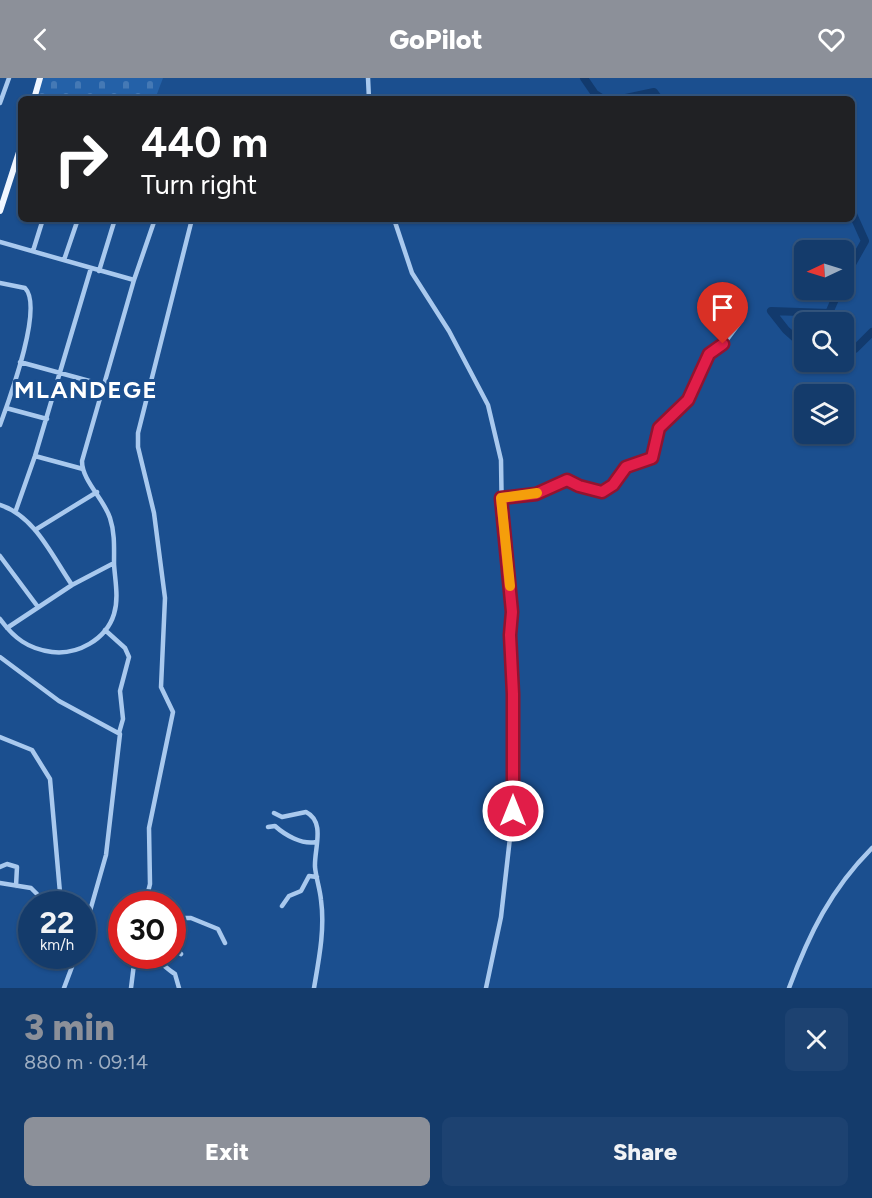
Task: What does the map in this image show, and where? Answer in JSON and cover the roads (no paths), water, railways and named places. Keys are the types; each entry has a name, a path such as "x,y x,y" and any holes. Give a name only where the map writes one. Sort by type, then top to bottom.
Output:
{"main road":[{"path":"35,96 40,78"},
{"path":"0,211 18,163"}],"street":[{"path":"0,103 9,78"},
{"path":"368,78 369,96"},
{"path":"33,251 42,222"},
{"path":"64,260 77,222"},
{"path":"99,271 114,222"},
{"path":"0,619 23,643 62,653 78,651 105,630 116,606 113,526 83,469 82,461 134,280 154,222"},
{"path":"148,891 149,828 173,712 161,687 165,598 157,530 138,447 138,433 191,222"},
{"path":"395,222 412,273 449,331 488,405 499,449 501,498 511,602 513,811 501,917 486,988"},
{"path":"0,242 134,280"},
{"path":"16,510 47,419 90,268"},
{"path":"0,283 25,288 30,297 29,326 0,425"},
{"path":"501,498 536,494 568,479 579,486 602,492 613,485 626,467 652,458 659,428 688,400 709,354 726,341 741,321 745,309"},
{"path":"20,362 104,385"},
{"path":"6,408 47,419"},
{"path":"35,456 83,469"},
{"path":"35,530 97,492"},
{"path":"0,505 16,510 35,530 72,585"},
{"path":"0,556 38,608"},
{"path":"7,628 72,585 114,563"},
{"path":"96,891 106,855 119,733 123,719 120,691 129,657 125,648 105,630"},
{"path":"0,657 59,701 119,733"},
{"path":"0,736 32,750 50,779 59,891"},
{"path":"274,813 282,817 302,811 309,813 317,825 317,877 322,908 321,944 314,988"},
{"path":"268,827 276,826 286,834 306,842 316,842"},
{"path":"789,988 800,958 827,902 844,876 872,848"},
{"path":"0,867 7,864 17,867 16,886"},
{"path":"282,906 288,896 301,891 309,876 317,877"},
{"path":"0,883 34,891"},
{"path":"186,918 218,929 225,943"},
{"path":"64,988 70,969"},
{"path":"131,988 135,969"},
{"path":"167,969 176,974 179,988"}],"waterway":[{"path":"584,78 598,96"},
{"path":"635,96 654,92 657,96"},
{"path":"854,260 865,241 855,219"},
{"path":"829,312 835,300"},
{"path":"794,337 771,311 800,312"},
{"path":"854,349 872,332"}],"district":[{"name":"MLANDEGE","path":"86,389"}]}
